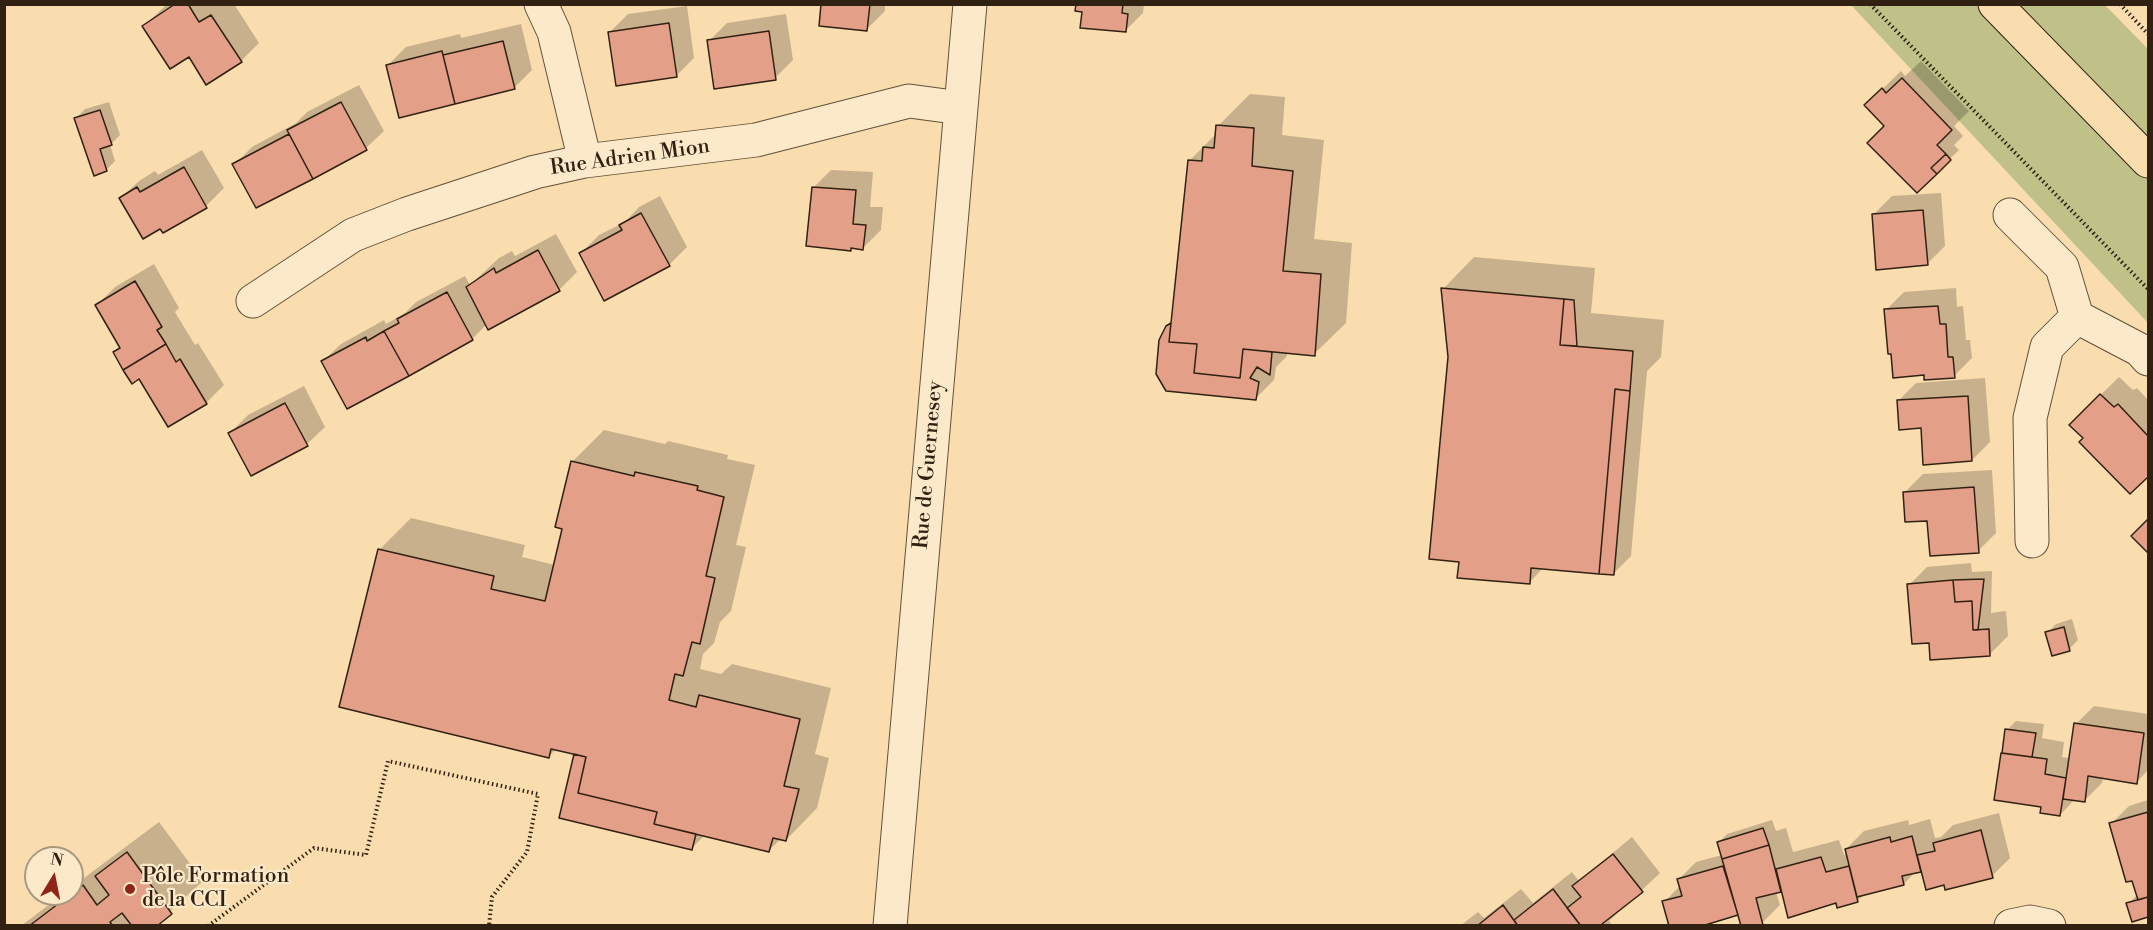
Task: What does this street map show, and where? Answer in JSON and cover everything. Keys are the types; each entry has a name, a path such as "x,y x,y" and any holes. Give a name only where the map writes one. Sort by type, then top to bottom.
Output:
{"main road":[{"path":"1995,4 2148,161"}],"street":[{"path":"541,4 554,32 585,161"},
{"name":"Rue de Guernesey","path":"890,926 970,4"},
{"name":"Rue Adrien Mion","path":"253,301 353,235 535,172 585,161 756,140 909,101 961,108"},
{"path":"2010,215 2062,267 2077,317 2140,350 2148,359"},
{"path":"2032,541 2030,418 2048,347 2077,317"},
{"path":"2011,926 2030,922 2049,926"}],"path":[{"path":"1870,4 2148,289"},
{"path":"2120,4 2148,34"},
{"path":"207,926 314,848 366,855 388,761 538,794 527,852 492,897 489,926"}],"green space":[{"path":"1851,5 2105,5 2148,49 2148,323"}],"building":[{"path":"175,4 188,4 199,22 211,15 242,62 206,85 189,57 170,69 142,26"},
{"path":"821,4 870,4 867,31 819,26"},
{"path":"1076,4 1123,4 1122,13 1128,14 1126,32 1080,28 1082,12 1075,11"},
{"path":"669,23 677,77 616,86 608,32"},
{"path":"769,31 776,80 714,89 707,40"},
{"path":"503,41 515,89 455,104 443,55"},
{"path":"442,51 455,104 399,118 386,65"},
{"path":"1902,78 1952,130 1937,145 1946,154 1931,168 1937,174 1917,193 1867,143 1884,126 1864,105 1882,88 1886,93"},
{"path":"341,102 367,150 313,179 287,130"},
{"path":"100,110 112,145 100,149 107,171 94,176 74,118"},
{"path":"1216,125 1254,128 1252,166 1293,171 1283,271 1321,274 1315,356 1243,349 1240,378 1194,373 1197,344 1169,342 1188,160 1202,161 1203,147 1214,148"},
{"path":"289,134 313,179 256,208 232,164"},
{"path":"1946,154 1951,160 1937,174 1931,168"},
{"path":"184,167 207,208 163,233 160,229 143,239 119,198 137,187 140,192"},
{"path":"812,187 856,190 853,224 866,225 863,250 851,248 851,251 806,246"},
{"path":"1923,210 1928,265 1876,270 1872,214"},
{"path":"641,213 670,266 604,301 579,253 622,230 619,225"},
{"path":"538,250 560,291 488,330 466,287 494,268 496,273"},
{"path":"135,281 162,327 157,330 166,344 123,370 113,352 120,348 95,305"},
{"path":"1441,288 1564,299 1560,345 1633,351 1630,391 1615,389 1599,574 1531,568 1530,584 1457,578 1459,562 1429,559 1448,357"},
{"path":"447,292 473,340 409,376 384,331 399,323 397,319"},
{"path":"1564,299 1574,300 1577,346 1560,345"},
{"path":"1938,306 1940,324 1946,324 1948,357 1953,357 1955,378 1924,380 1924,375 1893,378 1891,354 1888,354 1884,309"},
{"path":"1171,323 1169,342 1197,344 1194,373 1240,378 1243,349 1272,352 1270,375 1257,367 1250,378 1259,382 1256,400 1166,391 1156,374 1159,340 1166,326"},
{"path":"384,331 409,376 347,409 321,361 366,337 367,341"},
{"path":"166,344 176,362 180,359 207,404 168,427 139,379 132,384 123,370"},
{"path":"1615,389 1630,391 1614,575 1599,574"},
{"path":"2100,394 2114,407 2118,404 2148,436 2148,477 2130,494 2079,442 2083,438 2069,425"},
{"path":"1968,396 1972,461 1923,465 1921,428 1899,430 1897,400"},
{"path":"285,403 308,446 251,476 228,433"},
{"path":"571,461 634,476 635,472 698,486 697,490 724,497 706,576 715,578 700,644 692,642 683,676 675,674 669,700 696,707 699,695 800,719 784,786 799,789 786,841 773,838 769,852 654,824 657,812 578,793 586,757 551,749 549,758 339,707 378,549 494,576 491,589 545,601 562,529 555,527"},
{"path":"1974,487 1979,553 1930,556 1927,521 1905,522 1903,492"},
{"path":"2148,519 2148,553 2131,536"},
{"path":"1984,579 1978,630 1973,630 1972,601 1955,602 1953,580"},
{"path":"1953,580 1955,602 1972,601 1973,630 1989,629 1990,656 1930,660 1929,643 1912,644 1907,584"},
{"path":"2064,627 2070,651 2052,656 2045,632"},
{"path":"2074,723 2144,733 2137,784 2088,776 2085,802 2063,799"},
{"path":"2005,729 2036,733 2032,757 2002,753"},
{"path":"2001,753 2047,759 2045,774 2066,778 2060,816 2040,813 2041,807 1994,800"},
{"path":"574,754 586,757 578,793 657,812 654,824 696,834 692,850 559,818"},
{"path":"2148,812 2148,897 2138,900 2132,881 2126,882 2109,823"},
{"path":"1763,828 1769,845 1722,859 1717,842"},
{"path":"1981,830 1993,878 1945,890 1944,885 1926,890 1917,855 1935,851 1933,843"},
{"path":"1912,836 1921,872 1902,876 1904,885 1857,897 1845,849 1890,837 1891,842"},
{"path":"1769,845 1781,892 1756,898 1763,925 1741,926 1722,859"},
{"name":"Pôle Formation de la CCI","path":"127,852 172,914 157,926 132,926 122,913 110,922 113,926 29,926 55,906 84,906 84,886 97,905 109,895 95,876"},
{"path":"1613,854 1643,892 1602,924 1604,926 1581,926 1567,908 1581,897 1572,886"},
{"path":"1821,857 1826,872 1849,866 1858,902 1837,908 1836,903 1788,918 1776,869"},
{"path":"1723,866 1738,915 1702,926 1669,926 1662,901 1682,896 1677,879"},
{"path":"1553,889 1581,926 1518,926 1514,920"},
{"path":"2148,897 2148,917 2132,922 2126,903"},
{"path":"1503,905 1518,926 1477,926"}],"place":[{"name":"Pôle Formation de la CCI","path":"130,889"}]}
